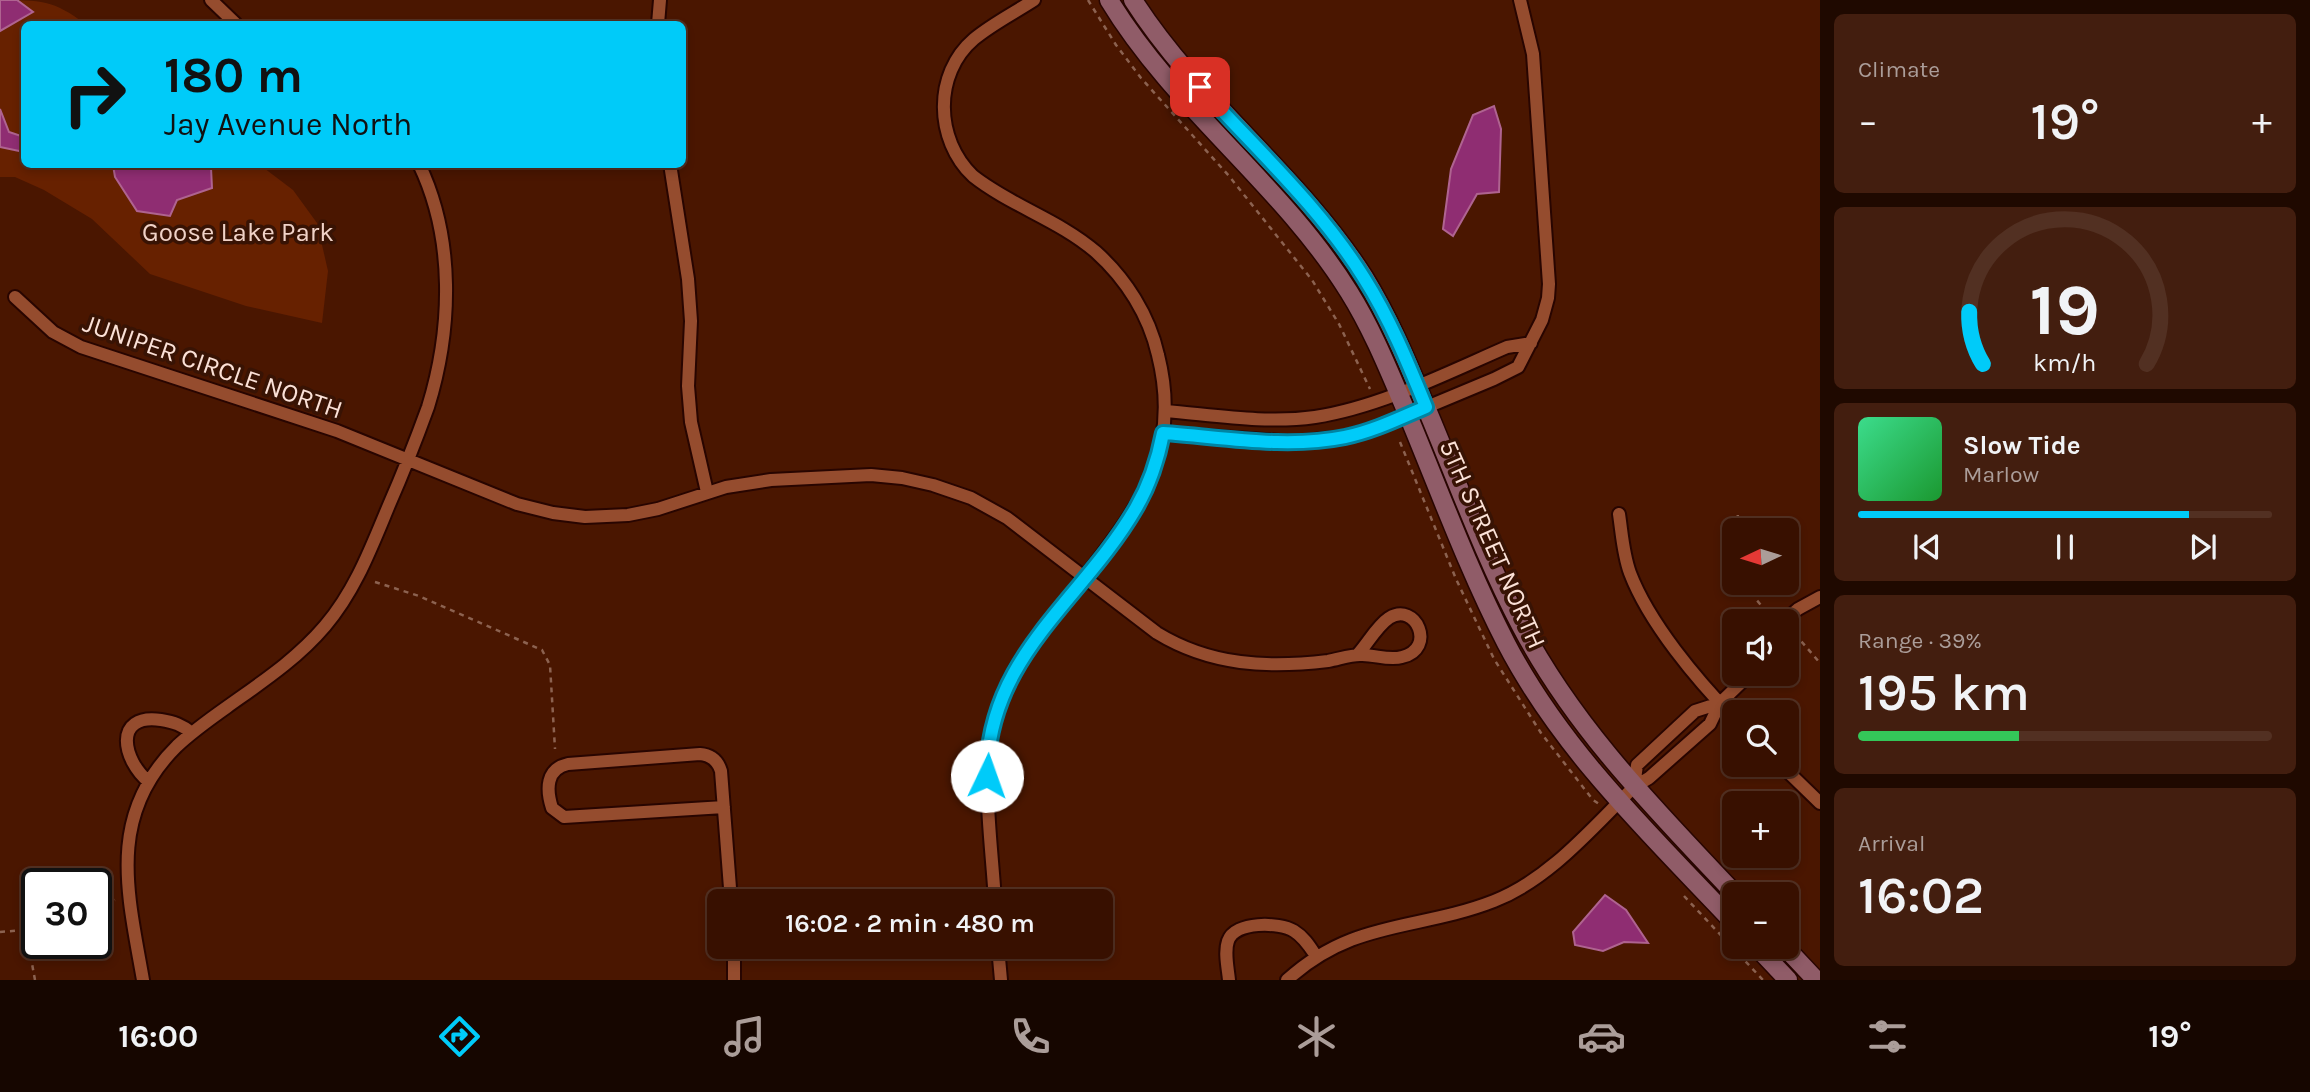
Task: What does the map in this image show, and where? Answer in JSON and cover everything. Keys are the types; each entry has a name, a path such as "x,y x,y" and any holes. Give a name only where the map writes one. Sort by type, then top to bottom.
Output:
{"street":[{"path":"211,0 233,21"},
{"path":"658,21 660,0"},
{"path":"994,889 987,776 994,717 1005,687 1017,666 1137,507 1152,475 1163,433 1165,411 1162,371 1154,340 1142,310 1122,280 1082,242 973,176 948,139 944,121 944,100 955,62 974,39 1034,0"},
{"name":"5TH STREET NORTH","path":"1109,0 1163,76 1320,250 1363,317 1508,647 1554,719 1619,801 1722,910"},
{"name":"5TH STREET NORTH","path":"1133,0 1189,75 1310,206 1346,252 1389,321 1499,580 1528,640 1572,710 1634,786 1724,882"},
{"path":"1163,433 1274,442 1313,441 1365,432 1518,367 1542,320 1549,284 1533,54 1520,0"},
{"path":"143,980 128,895 127,866 134,821 149,782 172,751 192,733 284,666 310,643 332,618 362,568 408,460 435,384 444,337 446,278 441,231 432,196 421,168"},
{"path":"671,168 688,279 691,321 688,386 691,422 707,492"},
{"name":"JUNIPER CIRCLE NORTH","path":"15,297 53,332 81,347 320,425 517,504 542,511 575,516 617,516 639,513 707,492 759,481 854,475 886,476 925,483 964,495 1000,514 1157,633 1206,656 1265,665 1327,661 1359,654 1389,658 1406,656 1419,645 1419,628 1408,616 1394,615 1381,625 1359,654"},
{"path":"1165,411 1291,419 1346,410 1417,385 1507,347 1531,343"},
{"path":"1619,514 1624,553 1641,596 1695,675 1720,703"},
{"path":"1798,609 1820,597"},
{"path":"1287,980 1316,956 1360,935 1471,909 1510,894 1552,865 1634,786 1649,778 1710,724 1720,703 1738,686"},
{"path":"1634,786 1637,765 1695,711 1720,703"},
{"path":"149,782 136,769 127,746 131,726 141,720 155,720 177,724 192,733"},
{"path":"724,807 564,817 556,814 551,806 549,780 554,770 565,764 705,755 715,760 721,768 724,807 730,889"},
{"path":"1793,777 1820,803"},
{"path":"1229,980 1227,943 1233,933 1242,928 1272,926 1288,929 1303,939 1316,956"},
{"path":"734,959 734,980"},
{"path":"1000,959 1001,980"},
{"path":"1768,959 1788,980"},
{"path":"1796,959 1816,980"}],"path":[{"path":"1088,0 1116,45 1141,78 1229,176 1312,280 1339,324 1369,388"},
{"path":"1738,512 1738,518"},
{"path":"375,582 419,596 542,650 551,669 555,748"},
{"path":"1754,595 1764,609"},
{"path":"1799,639 1820,663"},
{"path":"112,902 117,900"},
{"path":"0,932 21,930"},
{"path":"31,959 35,980"}],"green space":[{"name":"Goose Lake Park","path":"0,0 46,3 64,10 80,21 21,21 21,168 264,168 293,190 317,223 328,271 322,323 246,306 150,274 92,219 44,190 15,177 0,177"}],"shaded area":[{"path":"0,0 17,0 33,12 0,31"},
{"path":"1494,106 1501,129 1499,192 1477,194 1453,236 1443,229 1451,169 1473,115"},
{"path":"0,109 9,132 21,136 21,151 0,147"},
{"path":"114,168 211,168 212,188 177,200 170,216 137,211 115,177"},
{"path":"1605,895 1626,910 1648,943 1624,942 1603,951 1575,945 1573,932"}],"route":[{"path":"987,776 992,726 1005,687 1022,658 1133,513 1152,475 1163,433 1274,442 1313,441 1365,432 1426,407 1389,321 1363,275 1310,206 1200,87"}]}
